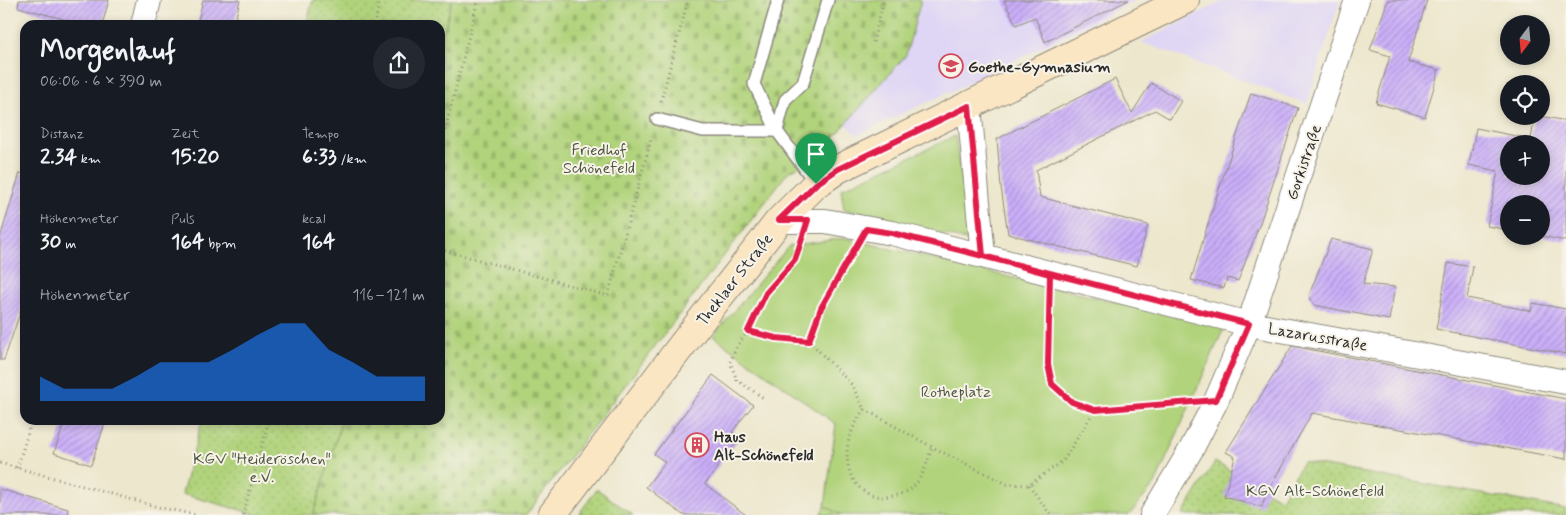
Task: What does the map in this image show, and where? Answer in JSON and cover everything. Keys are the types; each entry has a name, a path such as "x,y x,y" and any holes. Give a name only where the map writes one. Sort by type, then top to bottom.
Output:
{"main road":[{"name":"Theklaer Straße","path":"552,515 779,220 816,184 838,169 1185,0"}],"street":[{"path":"144,20 149,0"},
{"name":"Gorkistraße","path":"1152,515 1192,448 1216,400 1249,324 1357,0"},
{"path":"969,106 983,256"},
{"name":"Lazarusstraße","path":"779,220 825,221 892,233 1249,324 1566,382"}],"lane":[{"path":"778,0 754,84 777,131 816,184"},
{"path":"777,131 785,100 803,82 828,0"},
{"path":"657,119 703,131 777,131"}],"path":[{"path":"375,20 380,0"},
{"path":"445,130 478,0"},
{"path":"445,250 608,296 688,0"},
{"path":"872,42 884,0"},
{"path":"765,399 738,380 730,362 736,346 748,331 766,293 795,260 808,220"},
{"path":"809,341 821,308 866,229"},
{"path":"1050,274 1048,364 1052,384 1072,402 1095,410 1216,400"},
{"path":"748,331 776,338 809,341 852,385 864,410 932,447 1007,484 1029,485 1063,461 1095,410"},
{"path":"864,410 856,420 848,445 848,461 852,478 861,490 885,498 900,495 914,486 922,473 932,447"},
{"path":"17,468 29,425"},
{"path":"243,515 268,425"},
{"path":"0,463 162,508 197,515"},
{"path":"1029,485 1052,515"}],"shaded area":[{"name":"Goethe-Gymnasium","path":"921,0 1137,0 984,76 857,135 846,124 906,55"},
{"path":"1225,0 1340,0 1307,104 1141,42"}],"green space":[{"path":"313,0 452,0 445,27 445,20 307,20"},
{"name":"Friedhof Schönefeld","path":"452,0 921,0 906,55 817,157 788,172 526,515 313,515 340,425 445,425 445,27"},
{"path":"955,136 970,241 844,209 841,189"},
{"name":"Rotheplatz","path":"845,238 1224,328 1155,484 1129,515 842,515 825,506 836,424 713,336 789,246"},
{"name":"KGV \"Heideröschen\" e.V.","path":"201,425 340,425 313,515 258,515 182,494"},
{"name":"KGV Alt-Schönefeld","path":"1215,462 1281,499 1303,462 1566,509 1566,515 1182,515"},
{"path":"597,489 633,515 578,515"},
{"path":"825,506 842,515 820,515"}],"building":[{"path":"19,0 109,0 103,20 67,20 18,7"},
{"path":"203,0 240,0 235,20 198,20"},
{"path":"1004,0 1129,0 1045,42 1035,17 1016,25"},
{"path":"1388,0 1427,0 1408,62 1439,70 1425,117 1376,103 1390,56 1370,50"},
{"path":"1115,79 1132,113 1151,83 1181,101 1170,119 1155,110 1036,170 1040,197 1148,225 1137,266 1008,234 1001,187 997,139"},
{"path":"1251,93 1298,108 1260,223 1238,281 1227,278 1224,288 1191,280"},
{"path":"1550,118 1566,121 1566,241 1550,238 1550,195 1500,195 1500,228 1487,226 1498,171 1469,165 1476,128 1511,135 1500,135 1500,185 1550,185 1550,135 1532,135 1533,125 1550,125"},
{"path":"20,173 20,313 4,360 0,360 0,238"},
{"path":"1331,239 1373,249 1363,284 1395,287 1389,320 1314,305 1309,295"},
{"path":"1448,263 1473,267 1467,298 1531,311 1533,303 1566,309 1566,354 1436,329"},
{"path":"1292,346 1566,399 1566,459 1312,413 1265,496 1262,507 1224,496 1235,457 1226,452"},
{"name":"Haus Alt-Schönefeld","path":"713,375 753,405 732,432 740,437 705,484 746,515 683,515 646,487 665,462 654,454"},
{"path":"63,425 104,425 91,465 54,453"},
{"path":"0,489 68,509 67,515 0,515"}],"place":[{"name":"Goethe-Gymnasium","path":"951,66"},
{"name":"Haus Alt-Schönefeld","path":"697,445"}],"route":[{"path":"816,184 779,220 808,220 795,260 766,293 748,331 776,338 809,341 821,308 866,229 892,233 1050,274 1249,324 1216,400 1095,410 1072,402 1052,384 1048,364 1050,274 983,256 969,106 838,169 816,184"}]}
